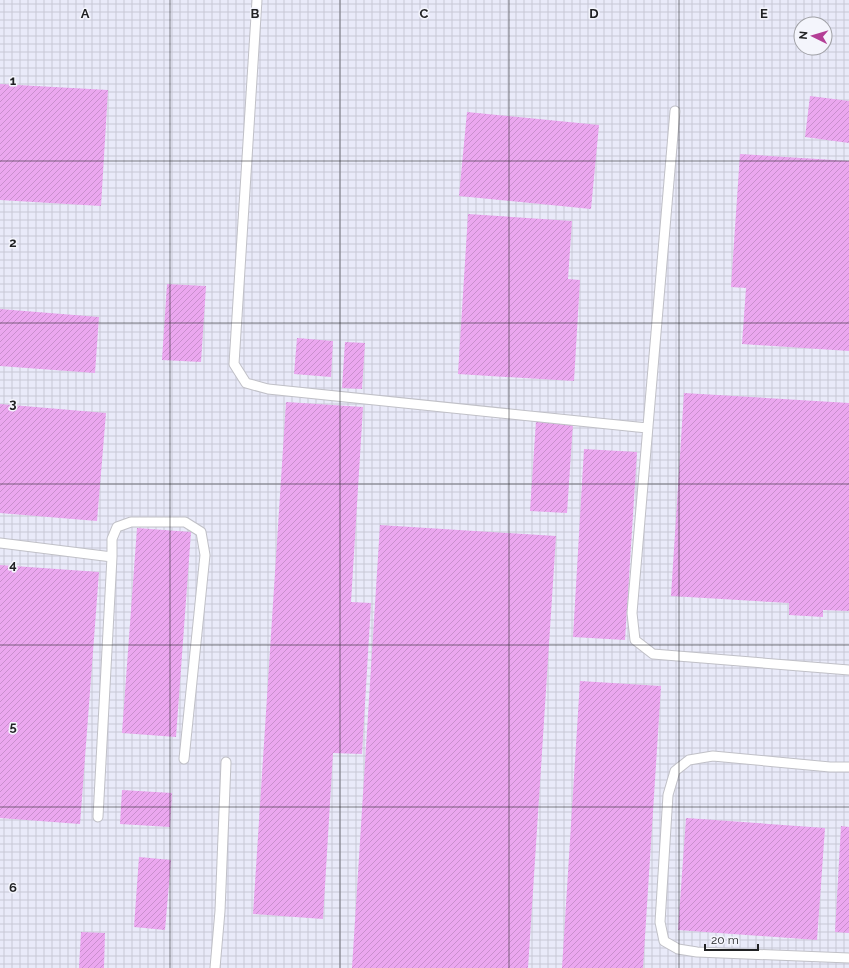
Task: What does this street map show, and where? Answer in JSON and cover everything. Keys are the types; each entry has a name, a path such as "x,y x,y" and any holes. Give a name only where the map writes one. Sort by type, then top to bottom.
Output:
{"lane":[{"path":"257,0 234,364 246,383 268,389 647,428"},
{"path":"675,111 632,613 635,640 654,654 849,670"},
{"path":"98,817 112,539 117,527 131,522 185,522 201,532 206,555 184,759"},
{"path":"0,543 112,557"},
{"path":"849,767 830,767 714,756 689,760 675,771 668,795 660,922 664,941 678,949 697,952 849,958"},
{"path":"216,968 220,911 226,762"}],"shaded area":[{"path":"0,0 849,0 849,968 0,968"}],"building":[{"path":"0,84 108,90 101,206 0,200"},
{"path":"810,96 849,101 849,143 805,137"},
{"path":"467,112 599,125 591,209 459,196"},
{"path":"740,154 849,161 849,351 742,344 746,288 731,287"},
{"path":"468,214 572,221 568,279 580,280 574,381 458,374"},
{"path":"167,284 206,286 201,362 162,360"},
{"path":"0,309 99,317 95,373 0,366"},
{"path":"297,338 333,341 331,377 294,374"},
{"path":"345,342 365,343 362,389 342,388"},
{"path":"684,393 849,403 849,611 823,610 823,617 789,615 789,603 671,596"},
{"path":"286,402 363,407 351,602 371,603 362,754 333,753 323,919 253,914"},
{"path":"0,404 106,413 97,521 0,513"},
{"path":"536,421 573,423 567,513 530,511"},
{"path":"584,449 637,452 625,640 573,637"},
{"path":"380,525 556,536 528,968 352,968"},
{"path":"137,528 191,532 176,737 122,733"},
{"path":"0,565 99,572 80,824 0,818"},
{"path":"580,681 661,686 643,968 562,968"},
{"path":"122,790 172,793 170,827 120,824"},
{"path":"686,818 825,828 817,940 678,930"},
{"path":"841,826 849,827 849,933 835,932"},
{"path":"139,857 171,860 165,930 134,927"},
{"path":"81,932 105,933 104,968 79,968"}]}
